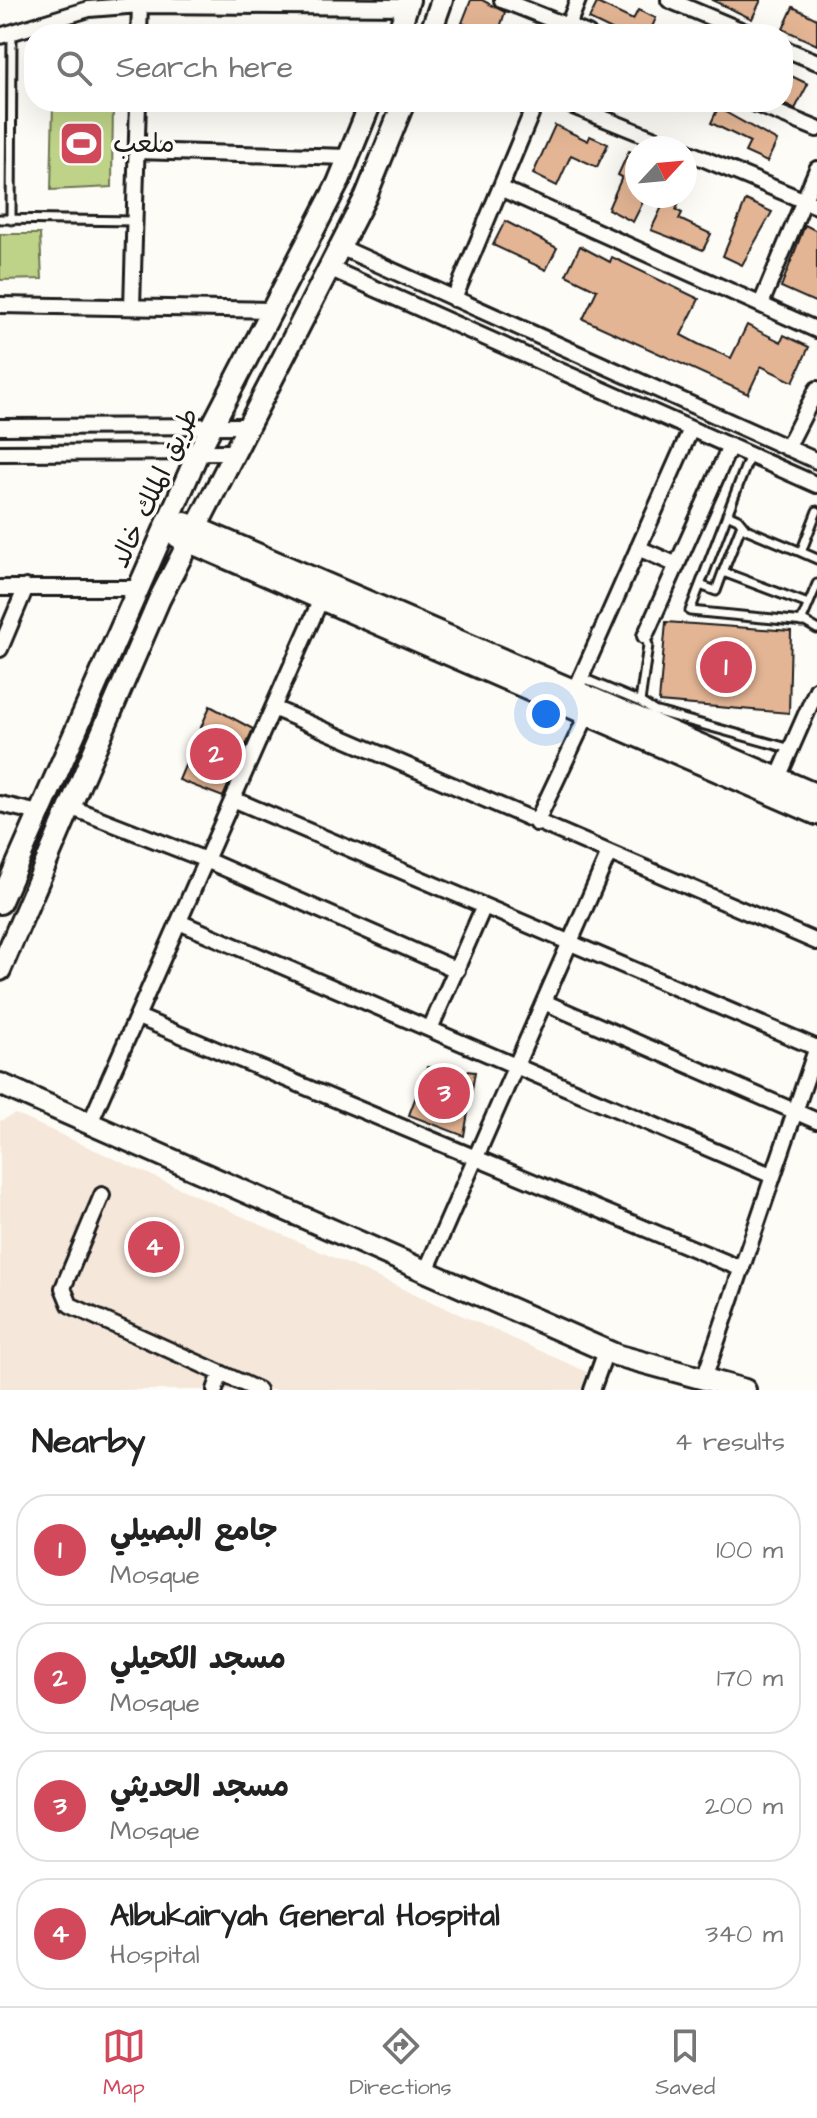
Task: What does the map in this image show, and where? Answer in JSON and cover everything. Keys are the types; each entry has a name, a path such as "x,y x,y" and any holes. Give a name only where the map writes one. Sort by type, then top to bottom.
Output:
{"street":[{"path":"434,24 442,0"},
{"path":"502,0 553,24"},
{"path":"568,24 578,0"},
{"path":"669,0 726,24"},
{"path":"142,24 148,3"},
{"path":"39,24 89,9 148,3 408,3 401,24"},
{"path":"793,52 817,62"},
{"path":"132,307 138,112"},
{"name":"طريق الملك خالد","path":"0,903 198,453 349,157 367,112"},
{"path":"0,970 159,600 366,196 400,112"},
{"path":"454,299 532,112"},
{"path":"588,112 647,136"},
{"path":"775,112 817,129"},
{"path":"136,151 349,157"},
{"path":"697,156 811,203"},
{"path":"761,304 811,203 817,169"},
{"path":"500,188 817,330"},
{"path":"340,247 817,461"},
{"path":"329,268 817,485"},
{"path":"0,305 272,310"},
{"path":"787,448 817,389"},
{"path":"0,427 248,426"},
{"path":"578,684 691,429"},
{"path":"645,636 730,446"},
{"path":"0,453 235,452"},
{"path":"166,523 321,599 587,715 778,778 817,795"},
{"path":"192,535 578,684 690,749 817,814"},
{"path":"638,548 677,565"},
{"path":"0,649 26,587"},
{"path":"0,588 136,588"},
{"path":"90,1123 321,599"},
{"path":"778,778 817,689"},
{"path":"273,708 817,942"},
{"path":"536,823 587,715"},
{"path":"233,799 817,1047 704,1379"},
{"path":"0,804 39,813"},
{"path":"70,807 206,860 457,970"},
{"path":"426,1271 609,853"},
{"path":"430,1029 484,906"},
{"path":"179,922 773,1176"},
{"path":"544,1002 817,1121"},
{"path":"138,1017 742,1269"},
{"path":"0,1084 606,1351 745,1390"},
{"path":"102,1195 63,1288 70,1305 258,1390"},
{"path":"592,1390 606,1351"},
{"path":"215,1390 221,1373"}],"lane":[{"path":"6,34 11,220"},
{"path":"0,219 134,221"},
{"path":"444,319 454,299"},
{"path":"769,439 755,457 727,514 690,611 801,622 817,629"},
{"path":"801,552 817,511"},
{"path":"727,514 746,529 817,559"},
{"path":"700,585 716,591 742,524"},
{"path":"723,572 808,604"},
{"path":"801,622 817,584"},
{"path":"640,702 648,645 645,636"},
{"path":"578,684 640,702 654,711 791,749"}],"shaded area":[{"path":"15,1114 587,1372 581,1390 0,1390 0,1121"}],"green space":[{"name":"ملعب","path":"53,112 113,112 112,187 51,190"},
{"path":"0,234 40,234 42,279 0,280"}],"building":[{"path":"471,0 482,0 505,12 501,24 462,23"},
{"path":"712,0 761,0 752,19"},
{"path":"597,3 633,20 638,10 656,18 653,24 599,24 589,19"},
{"path":"793,7 817,19 817,45 793,34 793,24 785,24"},
{"path":"793,77 808,84 793,108"},
{"path":"716,112 725,112 777,141 767,162 745,152 750,142 711,123"},
{"path":"555,125 588,141 590,136 608,144 597,167 571,155 557,186 533,174"},
{"path":"625,160 625,208 640,208 633,222 608,209 622,177 618,175"},
{"path":"746,200 772,212 742,265 723,256"},
{"path":"661,208 677,208 682,213 679,219 711,234 703,250 651,230"},
{"path":"505,221 557,248 546,270 493,245"},
{"path":"805,225 817,231 817,303 781,287"},
{"path":"580,246 610,262 612,257 699,299 681,335 700,345 731,358 747,325 781,342 784,335 809,347 793,382 761,366 748,394 583,319 597,290 566,275"},
{"path":"666,622 791,631 789,713 659,702"},
{"path":"210,706 253,729 223,797 179,780"},
{"path":"427,1067 475,1072 464,1136 409,1115"}],"place":[{"name":"ملعب","path":"82,144"},
{"name":"جامع البصيلي","path":"726,667"},
{"name":"مسجد الكحيلي","path":"216,754"},
{"name":"مسجد الحديثي","path":"444,1093"},
{"name":"Albukairyah General Hospital","path":"154,1247"}]}
